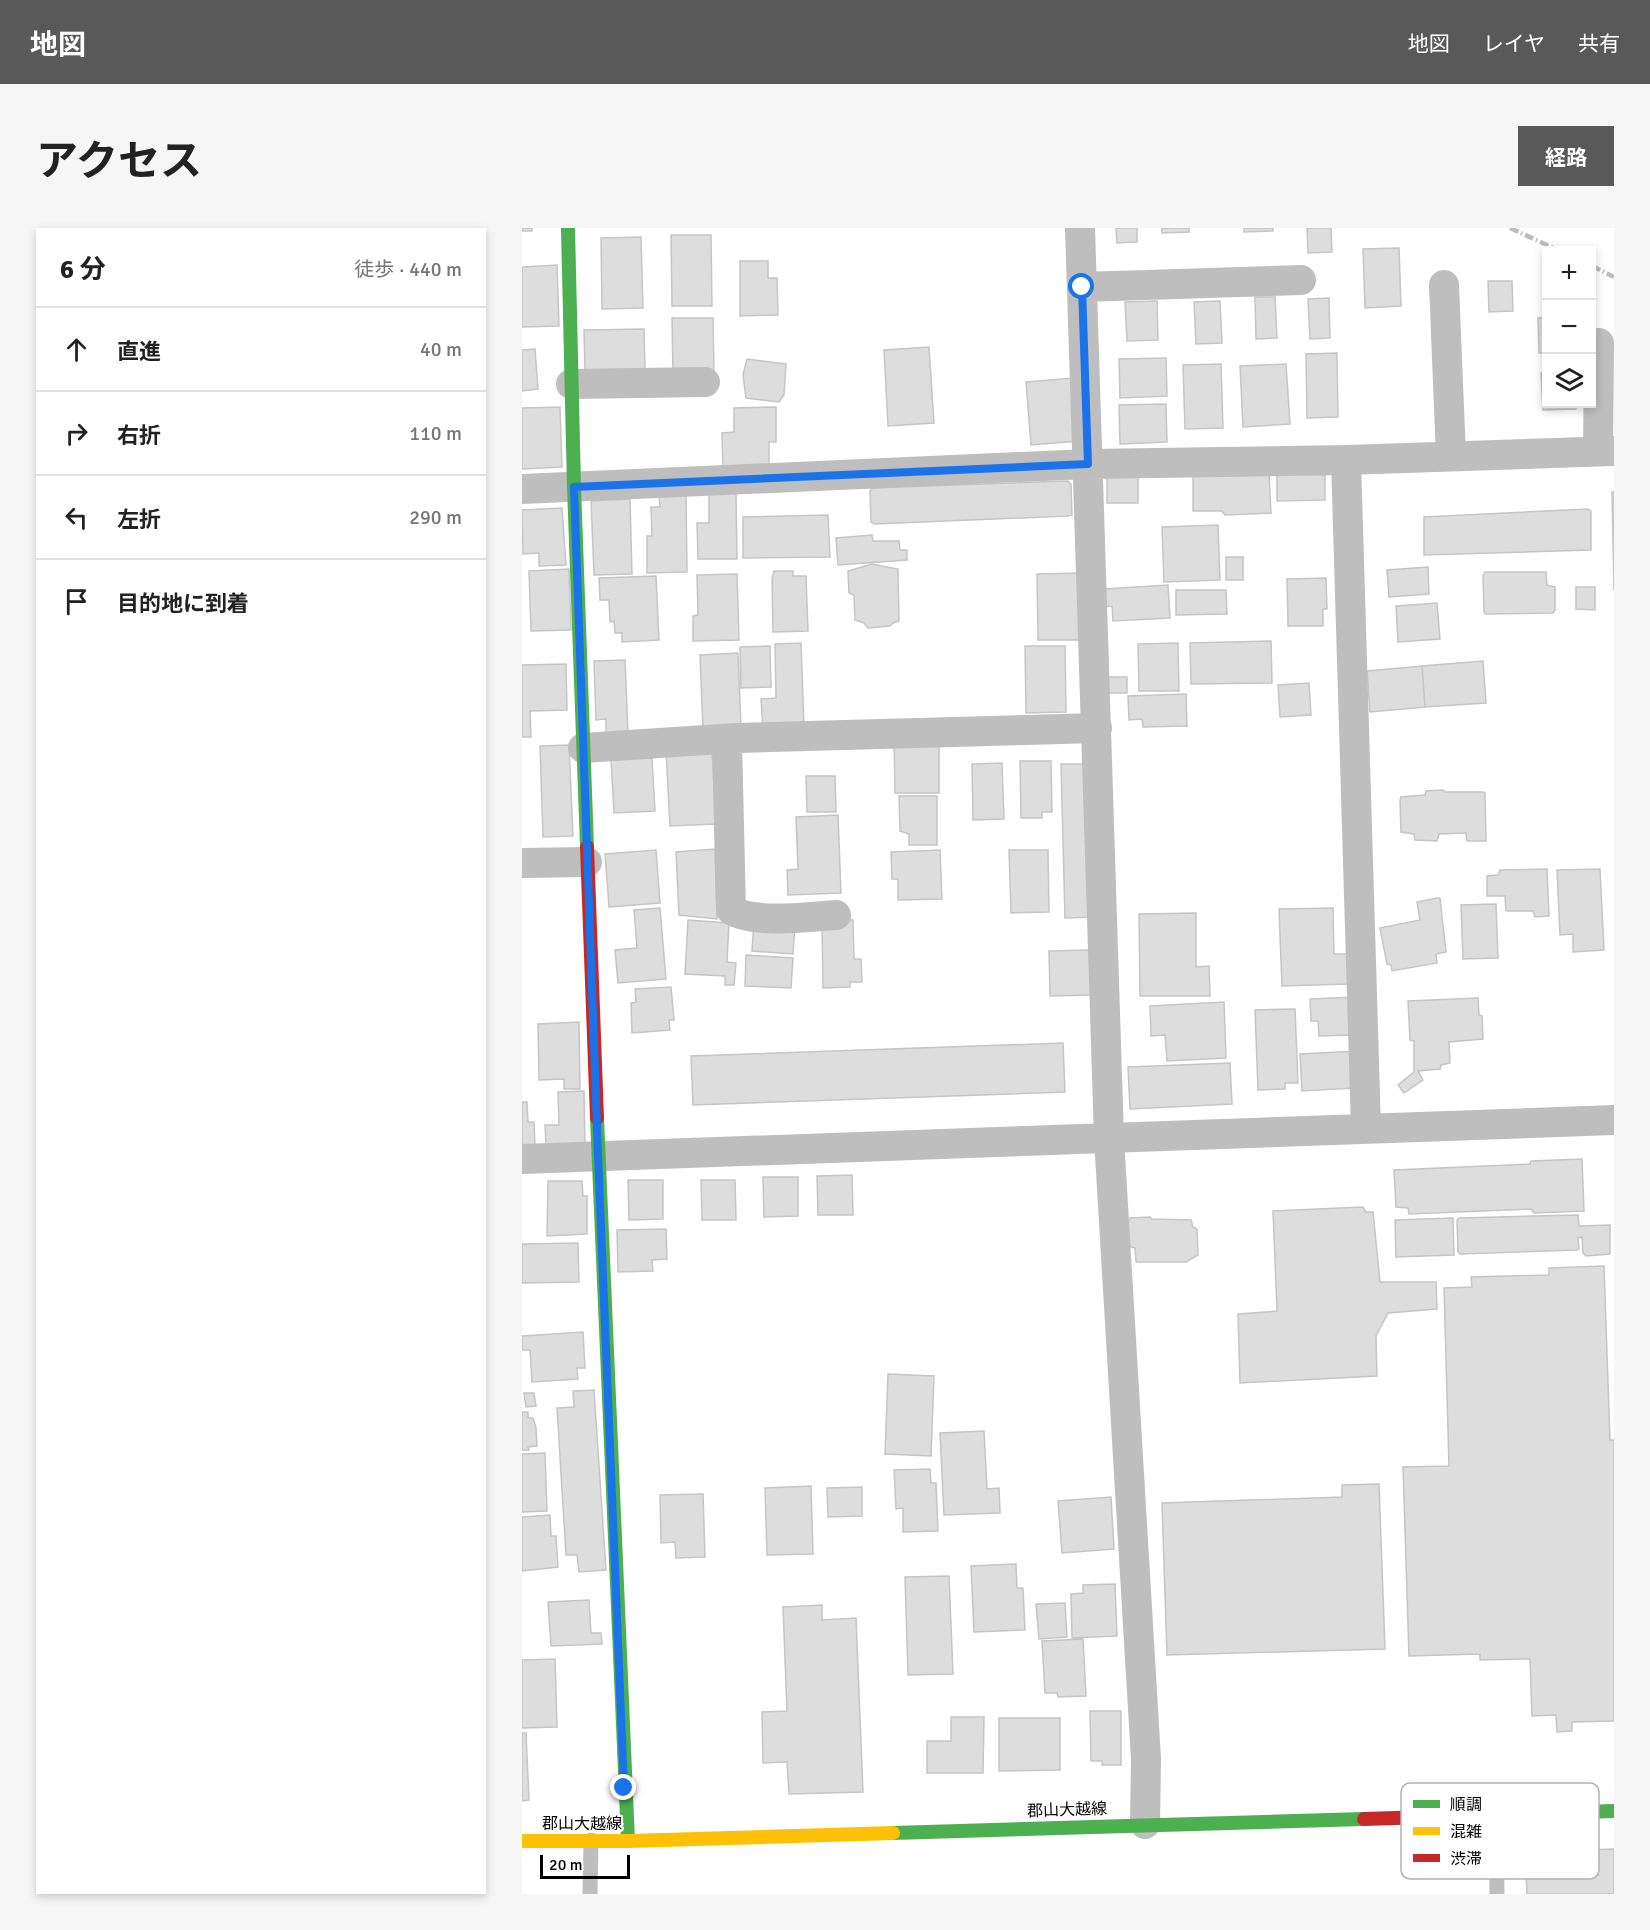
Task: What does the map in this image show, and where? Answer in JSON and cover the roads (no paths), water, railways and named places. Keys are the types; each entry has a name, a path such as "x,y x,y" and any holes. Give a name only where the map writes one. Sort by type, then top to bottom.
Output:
{"street":[{"path":"568,228 587,862 628,1841"},
{"path":"1080,228 1109,1138 1146,1760 1145,1824"},
{"path":"1082,287 1301,280"},
{"path":"1444,285 1450,456"},
{"path":"522,489 1088,464 1346,460 1606,451 1599,343"},
{"path":"572,384 705,382"},
{"path":"1346,460 1366,1129"},
{"path":"583,748 727,740 1096,728"},
{"path":"727,740 731,910 740,915 783,918 836,915"},
{"path":"522,863 587,862"},
{"path":"522,1159 1614,1120"},
{"name":"郡山大越線","path":"1599,1812 1614,1811"},
{"name":"郡山大越線","path":"522,1841 628,1841 1401,1817"}],"lane":[{"path":"590,1894 591,1840"},
{"path":"1497,1879 1497,1894"}],"railway":[{"path":"1510,228 1549,246"},
{"path":"1596,268 1614,277"}]}
